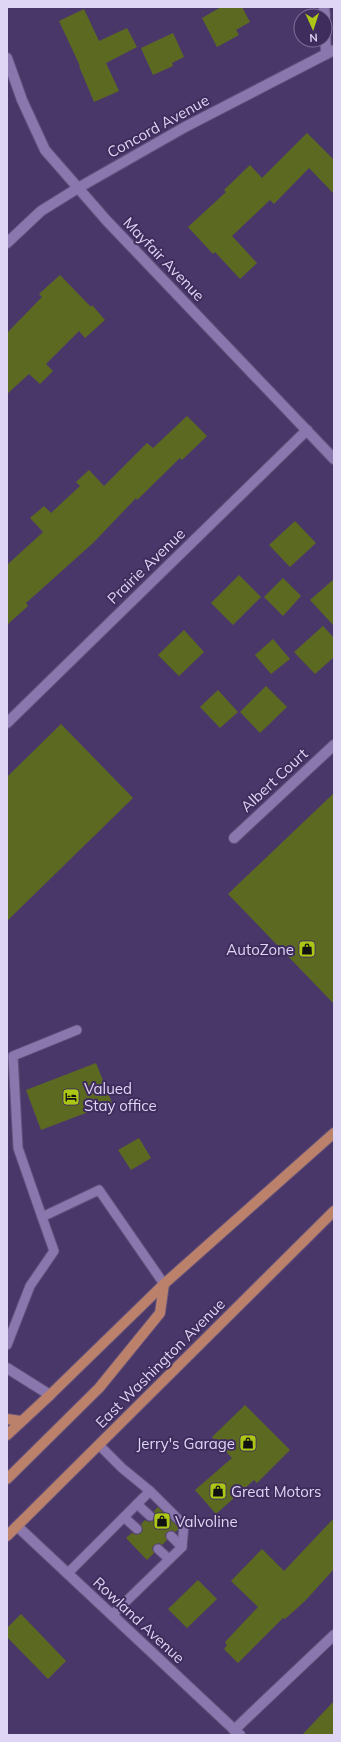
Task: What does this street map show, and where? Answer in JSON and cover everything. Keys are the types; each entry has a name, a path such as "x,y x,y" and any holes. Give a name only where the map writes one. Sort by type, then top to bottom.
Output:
{"main road":[{"path":"7,1435 164,1284 334,1133"},
{"name":"East Washington Avenue","path":"7,1536 334,1211"},
{"path":"7,1479 99,1388 160,1313 164,1284"},
{"path":"7,1419 21,1421"}],"street":[{"name":"Concord Avenue","path":"7,243 41,211 78,188 186,127 330,52"},
{"name":"Mayfair Avenue","path":"7,58 22,100 45,150 107,221 334,459"},
{"name":"Prairie Avenue","path":"7,723 307,430"},
{"name":"Albert Court","path":"234,838 334,745"},
{"path":"7,1368 50,1395"},
{"name":"Rowland Avenue","path":"17,1526 237,1732"},
{"path":"237,1732 334,1635"}],"lane":[{"path":"7,1345 30,1286 54,1251 18,1148 13,1056 76,1030"},
{"path":"42,1217 98,1190 164,1284"},
{"path":"99,1445 122,1468 150,1491 184,1525 182,1547 112,1615"},
{"path":"68,1573 150,1491"},
{"path":"137,1504 150,1516"},
{"path":"124,1517 137,1529"},
{"path":"171,1536 182,1547"},
{"path":"158,1549 169,1559"}],"building":[{"path":"221,7 242,7 250,22 236,30 239,35 217,47 202,18"},
{"path":"84,9 99,41 127,28 137,47 106,63 119,91 94,102 80,66 59,21"},
{"path":"173,33 184,57 172,63 173,66 153,75 141,48"},
{"path":"307,133 334,160 334,194 309,168 274,204 270,200 232,236 257,263 240,279 215,252 213,254 188,227 226,192 224,190 250,165 262,178"},
{"path":"60,275 91,307 92,305 105,320 85,338 79,331 46,364 53,371 40,384 29,374 7,394 7,333 42,297 39,294"},
{"path":"187,416 207,436 182,460 180,458 137,500 136,498 93,543 26,603 28,606 7,625 7,565 43,532 30,518 44,506 51,513 80,486 76,482 89,470 104,486 147,443 153,448"},
{"path":"295,521 316,543 290,567 269,545"},
{"path":"239,575 261,597 233,625 211,603"},
{"path":"283,578 301,596 283,616 264,597"},
{"path":"334,579 334,626 310,600"},
{"path":"323,626 334,638 334,657 315,674 294,652"},
{"path":"184,630 204,652 179,676 158,655"},
{"path":"273,639 290,659 271,674 255,655"},
{"path":"266,686 287,707 260,733 240,712"},
{"path":"218,690 238,712 220,728 200,707"},
{"path":"61,724 133,798 7,921 7,777"},
{"name":"AutoZone","path":"334,793 334,1004 228,894"},
{"path":"96,1063 112,1103 41,1130 26,1090"},
{"path":"139,1138 151,1158 131,1170 118,1150"},
{"path":"245,1405 290,1450 257,1483 254,1480 216,1514 195,1490 232,1458 212,1437"},
{"path":"158,1507 178,1527 178,1530 175,1532 172,1530 167,1532 165,1535 167,1540 162,1545 159,1543 154,1545 152,1548 154,1553 147,1560 126,1538 132,1533 136,1535 141,1533 143,1530 141,1524 145,1520 149,1522 154,1520 156,1517 154,1511"},
{"path":"334,1518 334,1569 305,1601 285,1619 283,1618 238,1663 224,1649 227,1645 225,1642 258,1607 231,1581 262,1549 284,1571"},
{"path":"198,1580 217,1599 187,1628 168,1609"},
{"path":"21,1614 66,1661 48,1679 7,1637 7,1628"},
{"path":"334,1701 334,1735 302,1735"}],"place":[{"name":"AutoZone","path":"307,949"},
{"name":"Valued Stay office","path":"71,1097"},
{"name":"Jerry's Garage","path":"248,1443"},
{"name":"Great Motors","path":"218,1491"},
{"name":"Valvoline","path":"162,1521"}]}
